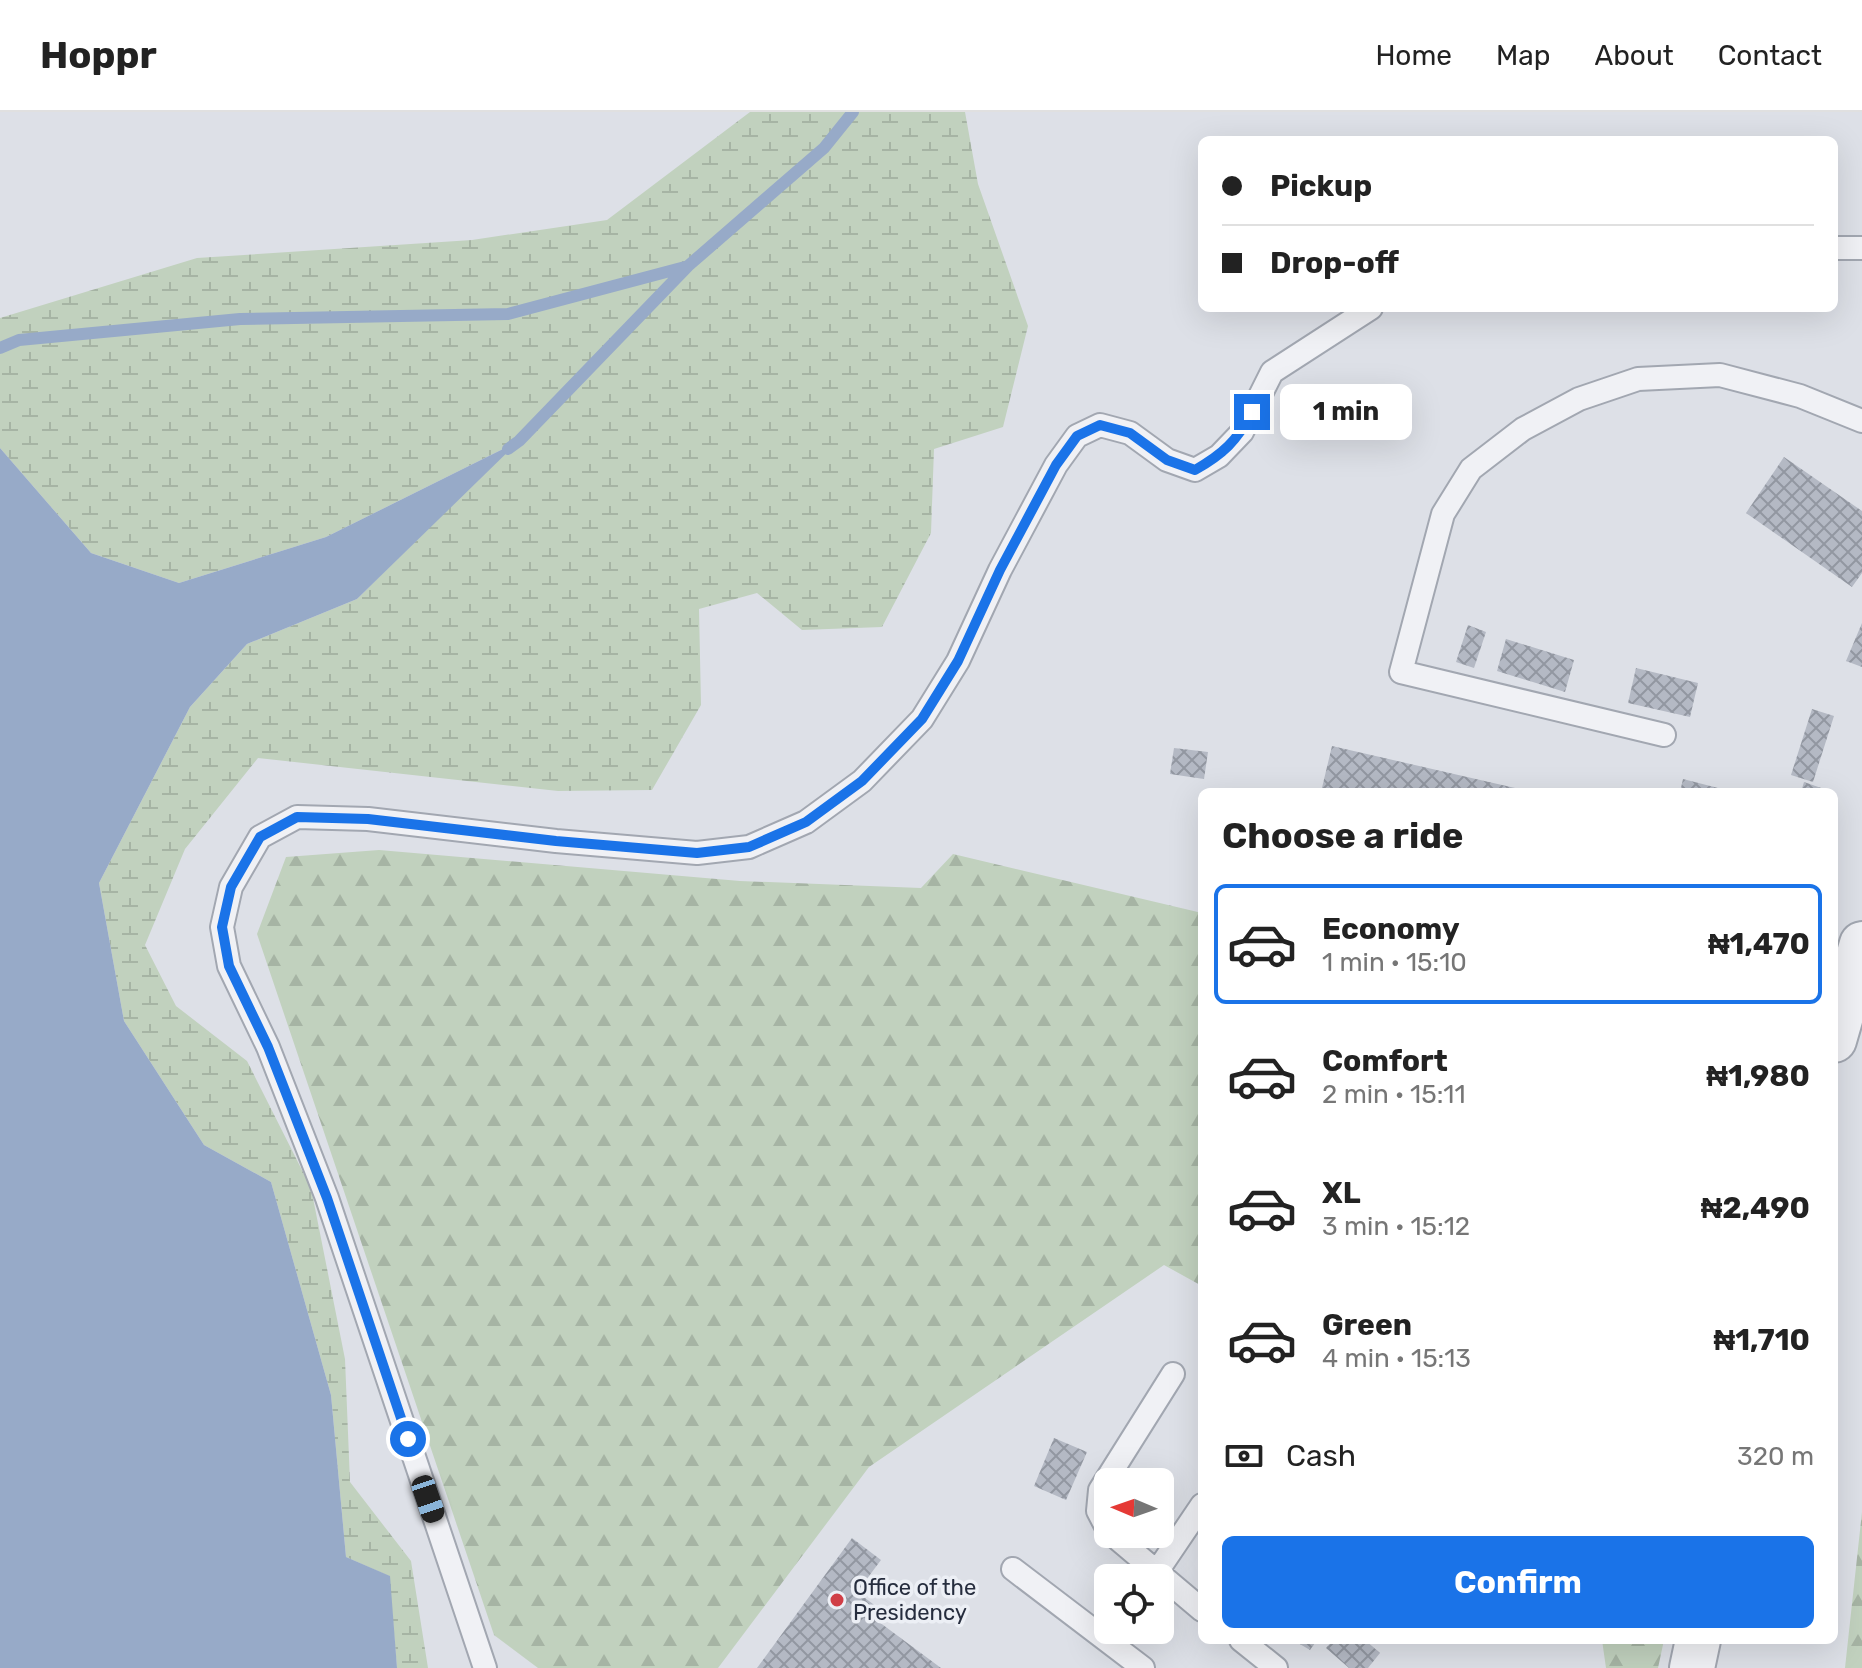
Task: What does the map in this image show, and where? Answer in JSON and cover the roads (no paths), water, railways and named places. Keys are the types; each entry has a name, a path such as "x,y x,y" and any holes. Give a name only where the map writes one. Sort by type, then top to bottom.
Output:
{"street":[{"path":"1838,1026 1862,944"},
{"path":"1692,1668 1697,1644"}],"lane":[{"path":"1838,248 1862,248"},
{"path":"485,1668 327,1198 268,1047 229,966 222,927 231,887 260,837 297,817 368,819 556,841 697,853 749,847 806,822 862,781 922,719 958,661 1000,570 1056,465 1077,436 1100,425 1130,433 1167,460 1195,470 1219,456 1242,432 1272,372 1365,312"},
{"path":"1664,735 1401,672 1443,514 1471,469 1523,429 1579,399 1638,379 1720,375 1800,396 1862,421"},
{"path":"1114,1468 1173,1374"},
{"path":"1162,1564 1198,1511"},
{"path":"1128,1548 1146,1564"},
{"path":"1013,1569 1143,1668"},
{"path":"1174,1587 1198,1607"},
{"path":"1246,1644 1276,1668"}],"water":[{"path":"519,441 357,599 247,644 190,707 99,883 124,1021 204,1145 271,1182 331,1395 346,1557 390,1576 397,1668 0,1668 0,448 91,553 179,583 326,537"}],"waterway":[{"path":"508,449 688,266 824,148 853,112"},
{"path":"0,348 19,340 240,319 508,314 685,267"}],"place":[{"name":"Office of the Presidency","path":"837,1600"}]}
